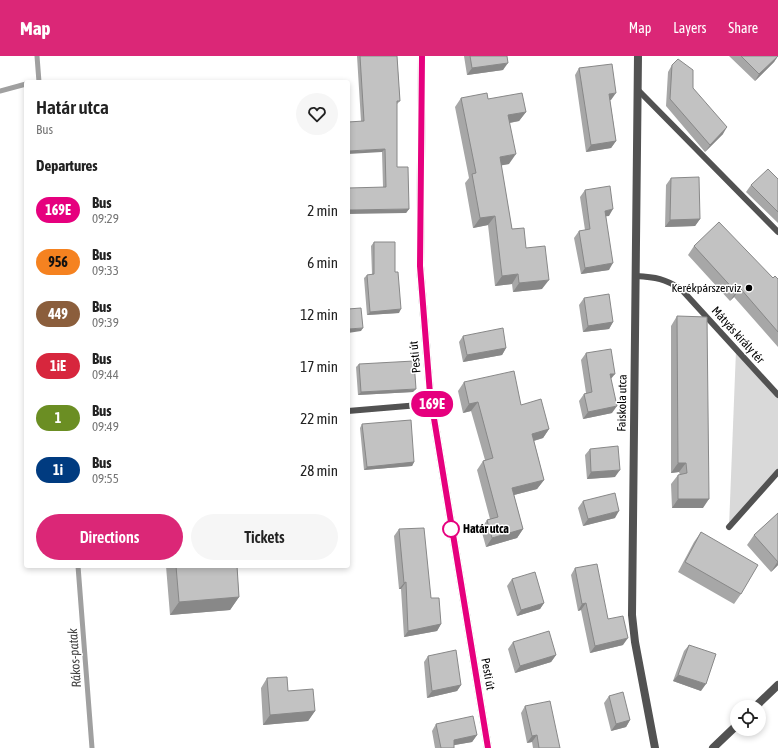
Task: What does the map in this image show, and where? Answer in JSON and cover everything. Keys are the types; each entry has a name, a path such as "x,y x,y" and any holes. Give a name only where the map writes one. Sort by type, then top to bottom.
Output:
{"main road":[{"name":"Pesti út","path":"422,56 420,266 432,404 488,748"}],"street":[{"name":"Faiskola utca","path":"638,56 639,91 632,616 635,642 655,748"},
{"path":"762,700 778,685"},
{"path":"713,748 730,732"}],"lane":[{"path":"639,91 778,232"},
{"name":"Mátyás király tér","path":"636,276 668,280 682,289 778,396"},
{"path":"350,411 432,404"},
{"path":"729,527 778,472"}],"shaded area":[{"path":"736,350 778,395 778,472 729,527"}],"building":[{"path":"360,56 397,56 400,101 397,101 397,167 408,167 409,209 350,210 350,188 386,187 385,149 350,151 350,122 364,121"},
{"path":"470,56 507,56 508,63 472,68"},
{"path":"741,56 778,56 759,74"},
{"path":"678,59 693,70 693,88 727,127 710,145 670,99 672,65"},
{"path":"612,64 616,93 609,94 616,141 591,145 579,68"},
{"path":"487,93 488,99 522,93 526,112 508,115 516,154 500,157 512,229 524,228 526,248 545,246 549,280 519,283 518,274 502,276 495,216 480,218 472,174 476,173 461,98"},
{"path":"768,169 778,179 778,212 751,185"},
{"path":"699,177 700,219 670,220 671,178"},
{"path":"610,186 613,209 605,211 613,263 585,268 579,231 590,229 585,190"},
{"path":"719,222 773,278 775,276 778,279 778,332 740,288 736,292 694,246"},
{"path":"374,242 395,242 395,272 398,272 401,309 370,312 367,275 374,274"},
{"path":"609,294 613,322 588,326 584,298"},
{"path":"361,308 363,328 350,329 350,309"},
{"path":"677,316 707,317 709,499 678,499 678,475 687,473 686,463 678,463"},
{"path":"503,328 506,348 467,355 463,336"},
{"path":"611,349 615,374 610,374 617,406 588,412 584,394 592,392 586,353"},
{"path":"414,361 416,389 361,392 359,364"},
{"path":"514,371 521,405 541,399 549,429 532,434 544,480 512,488 523,529 492,538 487,520 498,517 483,461 493,458 478,402 469,404 464,382"},
{"path":"411,420 414,462 367,467 362,424"},
{"path":"618,446 620,470 591,472 590,449"},
{"path":"615,493 619,511 588,519 583,501"},
{"path":"778,513 778,562 754,535"},
{"path":"424,528 431,598 439,598 441,624 408,631 406,582 404,583 399,529"},
{"path":"701,532 758,565 741,594 685,562"},
{"path":"597,564 608,619 623,616 628,638 595,646 586,603 582,604 575,568"},
{"path":"176,568 237,568 239,597 179,602"},
{"path":"535,572 544,603 521,610 512,579"},
{"path":"549,631 556,655 520,666 513,642"},
{"path":"689,645 716,654 706,684 678,675"},
{"path":"456,650 461,685 432,691 428,656"},
{"path":"287,677 288,691 313,689 315,711 270,715 267,678"},
{"path":"623,692 630,720 616,724 609,696"},
{"path":"550,701 560,748 539,748 537,735 532,736 525,706"},
{"path":"473,716 477,735 454,740 454,748 441,748 436,724"}],"waterway":[{"name":"Rákos-patak","path":"37,56 39,80"},
{"path":"0,91 24,85"},
{"name":"Rákos-patak","path":"78,568 92,748"}],"bus line":[{"name":"169E","path":"422,56 420,266 430,394 488,748"}],"place":[{"name":"Kerékpárszerviz","path":"749,288"},
{"name":"Határ utca","path":"451,529"}]}
